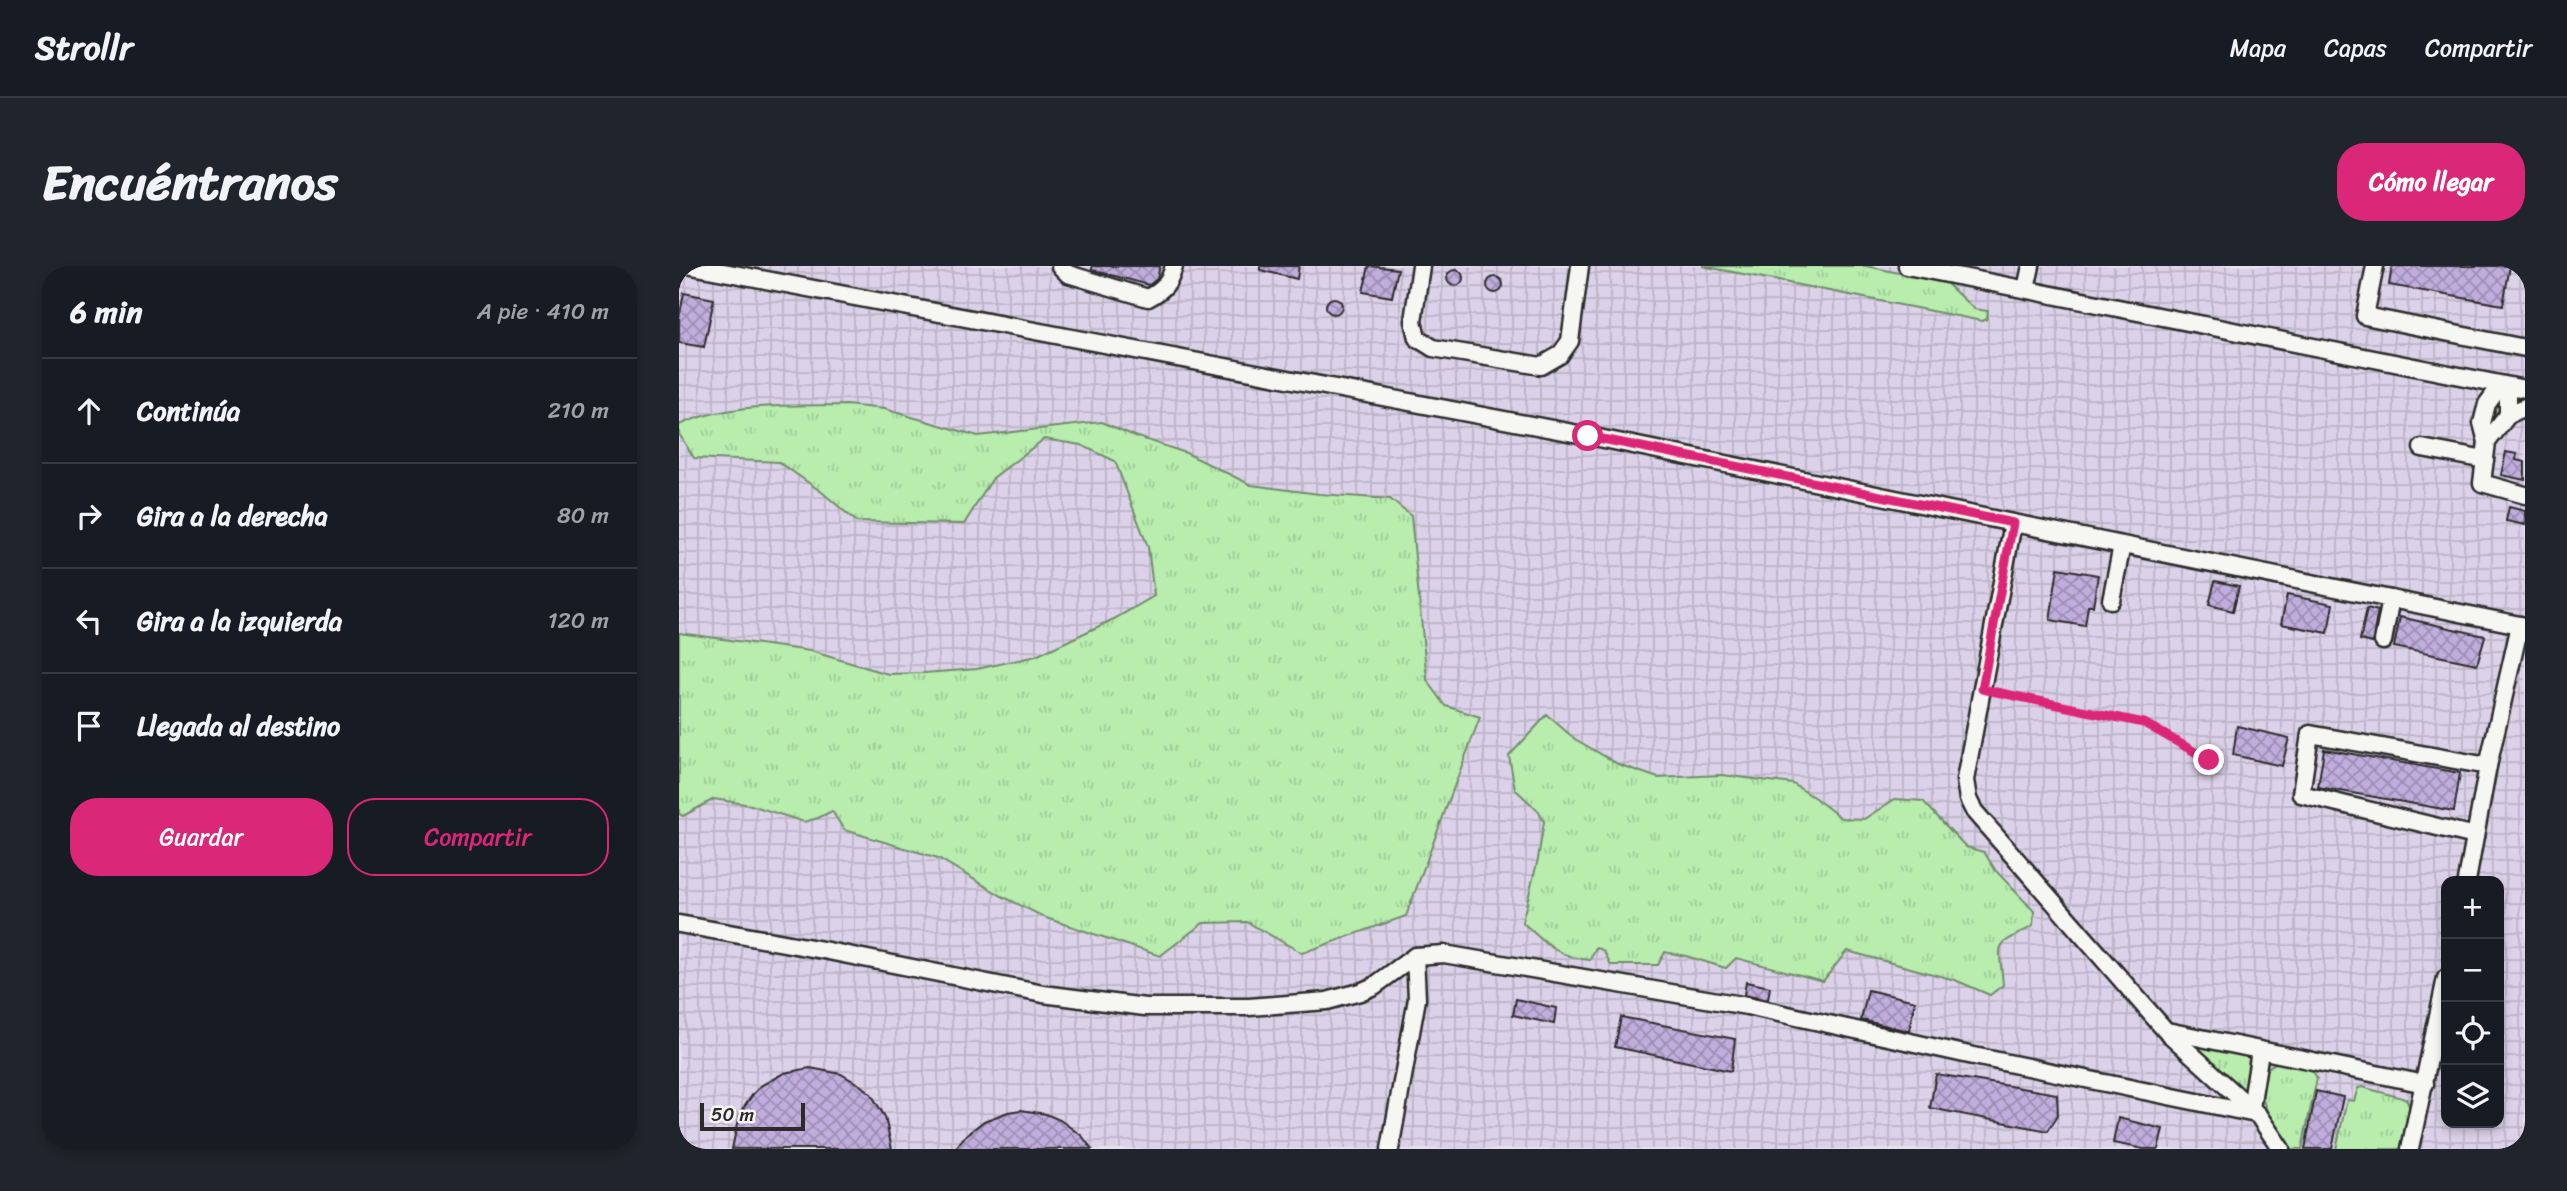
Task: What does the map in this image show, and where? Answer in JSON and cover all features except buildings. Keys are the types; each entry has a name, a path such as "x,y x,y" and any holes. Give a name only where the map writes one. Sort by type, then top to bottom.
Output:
{"street":[{"path":"692,266 1575,433 2523,625 2488,766 2468,876"},
{"path":"1059,266 1068,274 1148,298 1160,293 1168,284 1174,266"},
{"path":"1421,266 1413,321 1417,338 1433,348 1541,366 1560,355 1570,341 1580,266"},
{"path":"1907,266 2525,389"},
{"path":"2026,289 2031,266"},
{"path":"2375,266 2365,316 2525,348"},
{"path":"2465,378 2485,412"},
{"path":"2504,385 2487,404 2482,424 2487,442 2482,483 2525,495"},
{"path":"2504,385 2508,415"},
{"path":"2487,442 2508,415 2525,407"},
{"path":"2421,448 2485,460"},
{"path":"2013,523 1965,779 1968,799 1974,811 2166,1031 2255,1112 2281,1149"},
{"path":"2111,600 2122,545"},
{"path":"2383,641 2391,599"},
{"path":"2475,836 2301,794 2310,734 2488,766"},
{"path":"679,924 1043,994 1145,1007 1249,1007 1327,1001 1374,986 1415,956 1444,954 1747,1006 1982,1058 2255,1112"},
{"path":"1391,1149 1417,999 1415,956"},
{"path":"2410,1149 2441,1002"},
{"path":"2166,1031 2425,1084"},
{"path":"2255,1112 2260,1051"}],"path":[{"path":"1982,689 2144,723 2209,760"}],"shaded area":[{"path":"679,266 2525,266 2525,1149 679,1149"}],"green space":[{"path":"1702,266 1866,266 1946,283 1974,309 1988,311 1987,319 1982,321"},
{"path":"846,405 884,409 978,436 1102,422 1186,453 1251,485 1319,494 1390,499 1411,516 1427,680 1446,706 1480,717 1406,916 1302,953 1247,922 1203,923 1160,956 1046,918 1002,896 938,858 844,830 832,811 804,822 751,805 714,799 683,816 679,814 679,633 810,651 888,674 977,669 1036,656 1114,619 1154,596 1148,547 1115,461 1081,445 1044,439 993,478 964,524 857,522 823,493 779,462 694,458 679,434 679,425 719,412 761,407"},
{"path":"1547,715 1575,739 1618,764 1658,778 1722,775 1793,784 1841,818 1864,819 1895,799 1923,801 1966,847 1984,852 1996,871 2034,911 2033,926 2001,946 2003,985 1990,995 1955,980 1847,951 1823,981 1736,958 1726,968 1665,952 1658,965 1611,965 1604,951 1596,947 1590,960 1552,948 1522,922 1544,822 1539,812 1515,789 1509,756"},
{"path":"2193,1044 2250,1055 2244,1091 2241,1092 2191,1046"},
{"path":"2280,1061 2311,1068 2317,1078 2302,1149 2289,1149 2263,1102 2262,1078 2268,1068"},
{"path":"2358,1088 2406,1099 2410,1117 2403,1149 2336,1149 2347,1100 2354,1101"}],"route":[{"path":"1588,436 2013,523 1982,689 2144,723 2209,760"}]}
